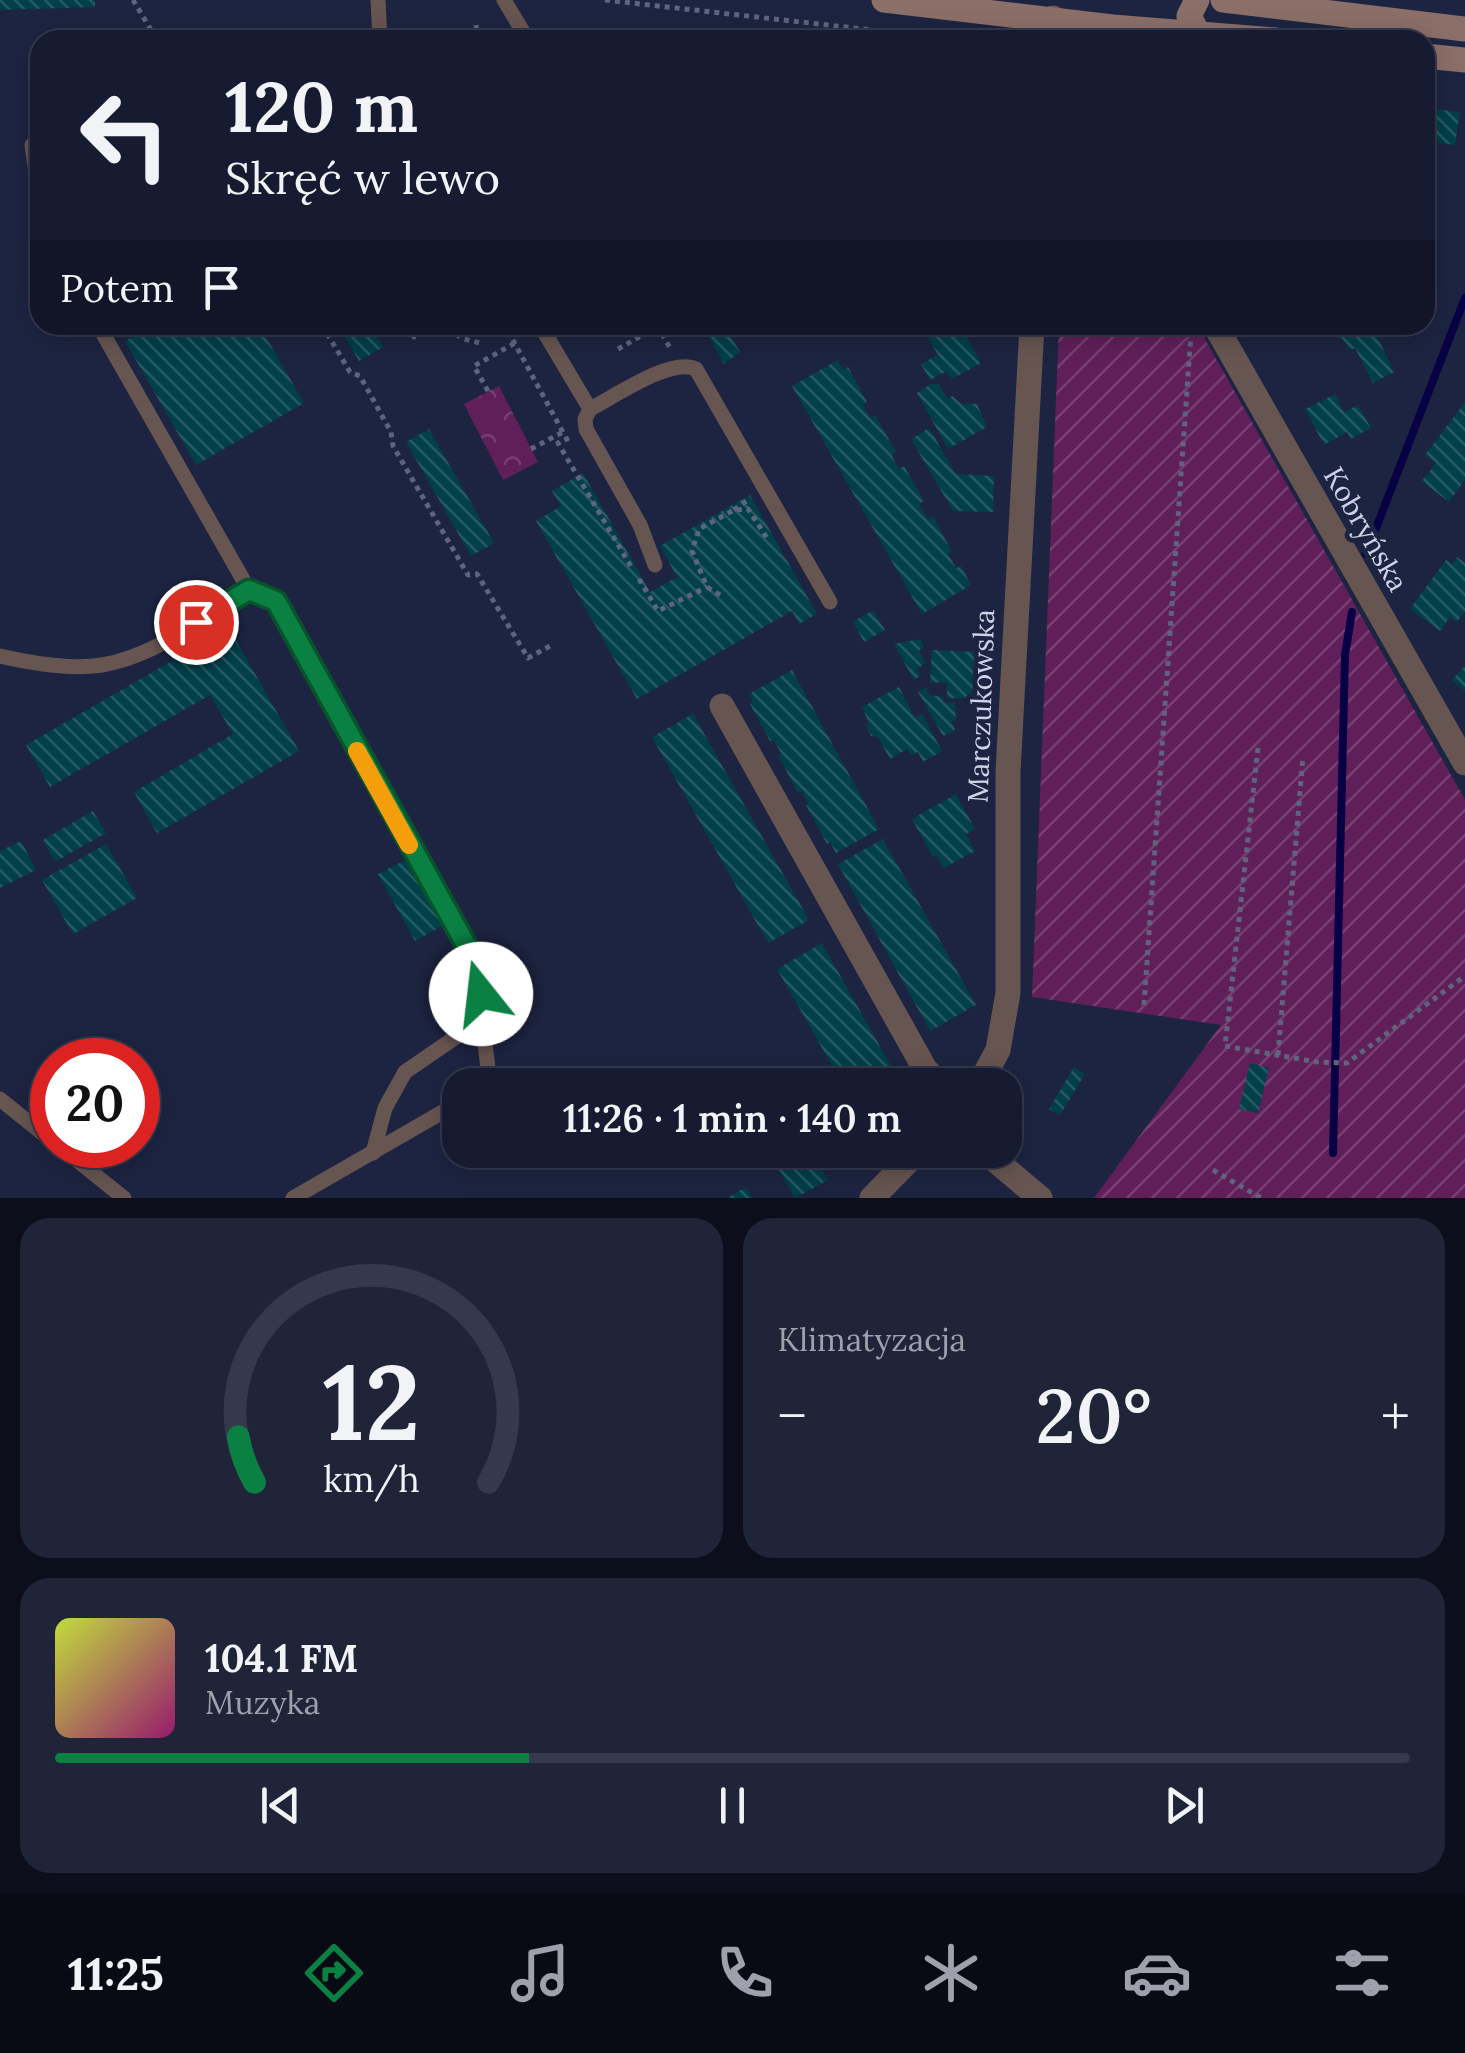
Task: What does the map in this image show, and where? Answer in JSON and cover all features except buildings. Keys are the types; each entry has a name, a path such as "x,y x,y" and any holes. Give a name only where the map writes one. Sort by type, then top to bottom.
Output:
{"main road":[{"path":"1196,30 1189,16 1197,0"},
{"path":"1223,0 1465,29"},
{"path":"902,1 1167,30"},
{"path":"1435,57 1465,60"}],"street":[{"name":"Marczukowska","path":"988,1068 998,1050 1008,994 1008,772 1031,335"},
{"name":"Kobryńska","path":"1220,335 1465,763"},
{"path":"722,706 925,1068"},
{"path":"872,1198 901,1168"},
{"path":"1004,1168 1040,1198"}],"lane":[{"path":"378,0 380,30"},
{"path":"504,0 522,30"},
{"path":"104,335 249,590 276,601 480,970 488,1068"},
{"path":"546,335 590,410"},
{"path":"655,565 640,525 586,430 585,419 590,410 669,368 688,365 696,368 830,602"},
{"path":"0,656 34,664 101,665 142,653 249,590"},
{"path":"373,1153 385,1108 405,1072 482,1020"},
{"path":"0,1099 30,1123"},
{"path":"293,1198 442,1113"},
{"path":"86,1168 124,1198"}],"path":[{"path":"133,0 151,30"},
{"path":"605,0 872,30"},
{"path":"476,24 477,30"},
{"path":"328,335 350,372 360,376 391,432 392,446 468,575 477,574 528,658 550,646"},
{"path":"458,335 484,344"},
{"path":"511,335 564,436 532,449"},
{"path":"618,349 643,335"},
{"path":"1144,1005 1191,335"},
{"path":"488,392 474,366 516,343"},
{"path":"558,443 582,482"},
{"path":"720,594 707,587 692,551 700,529 750,499 741,483"},
{"path":"734,510 748,509 772,546 792,536"},
{"path":"1258,748 1225,1046 1346,1063 1465,976"},
{"path":"1278,1055 1303,756"},
{"path":"1213,1170 1261,1198"}],"green space":[{"path":"1059,335 1203,335 1465,800 1465,1198 1094,1198 1221,1025 1032,997"},
{"path":"499,386 538,462 503,480 464,404"}],"waterway":[{"path":"1366,554 1465,298"},
{"path":"1333,1153 1345,655 1352,612"}],"slow traffic":[{"path":"357,751 409,845"}],"route":[{"path":"196,622 249,590 276,601 480,970 481,994"}]}
